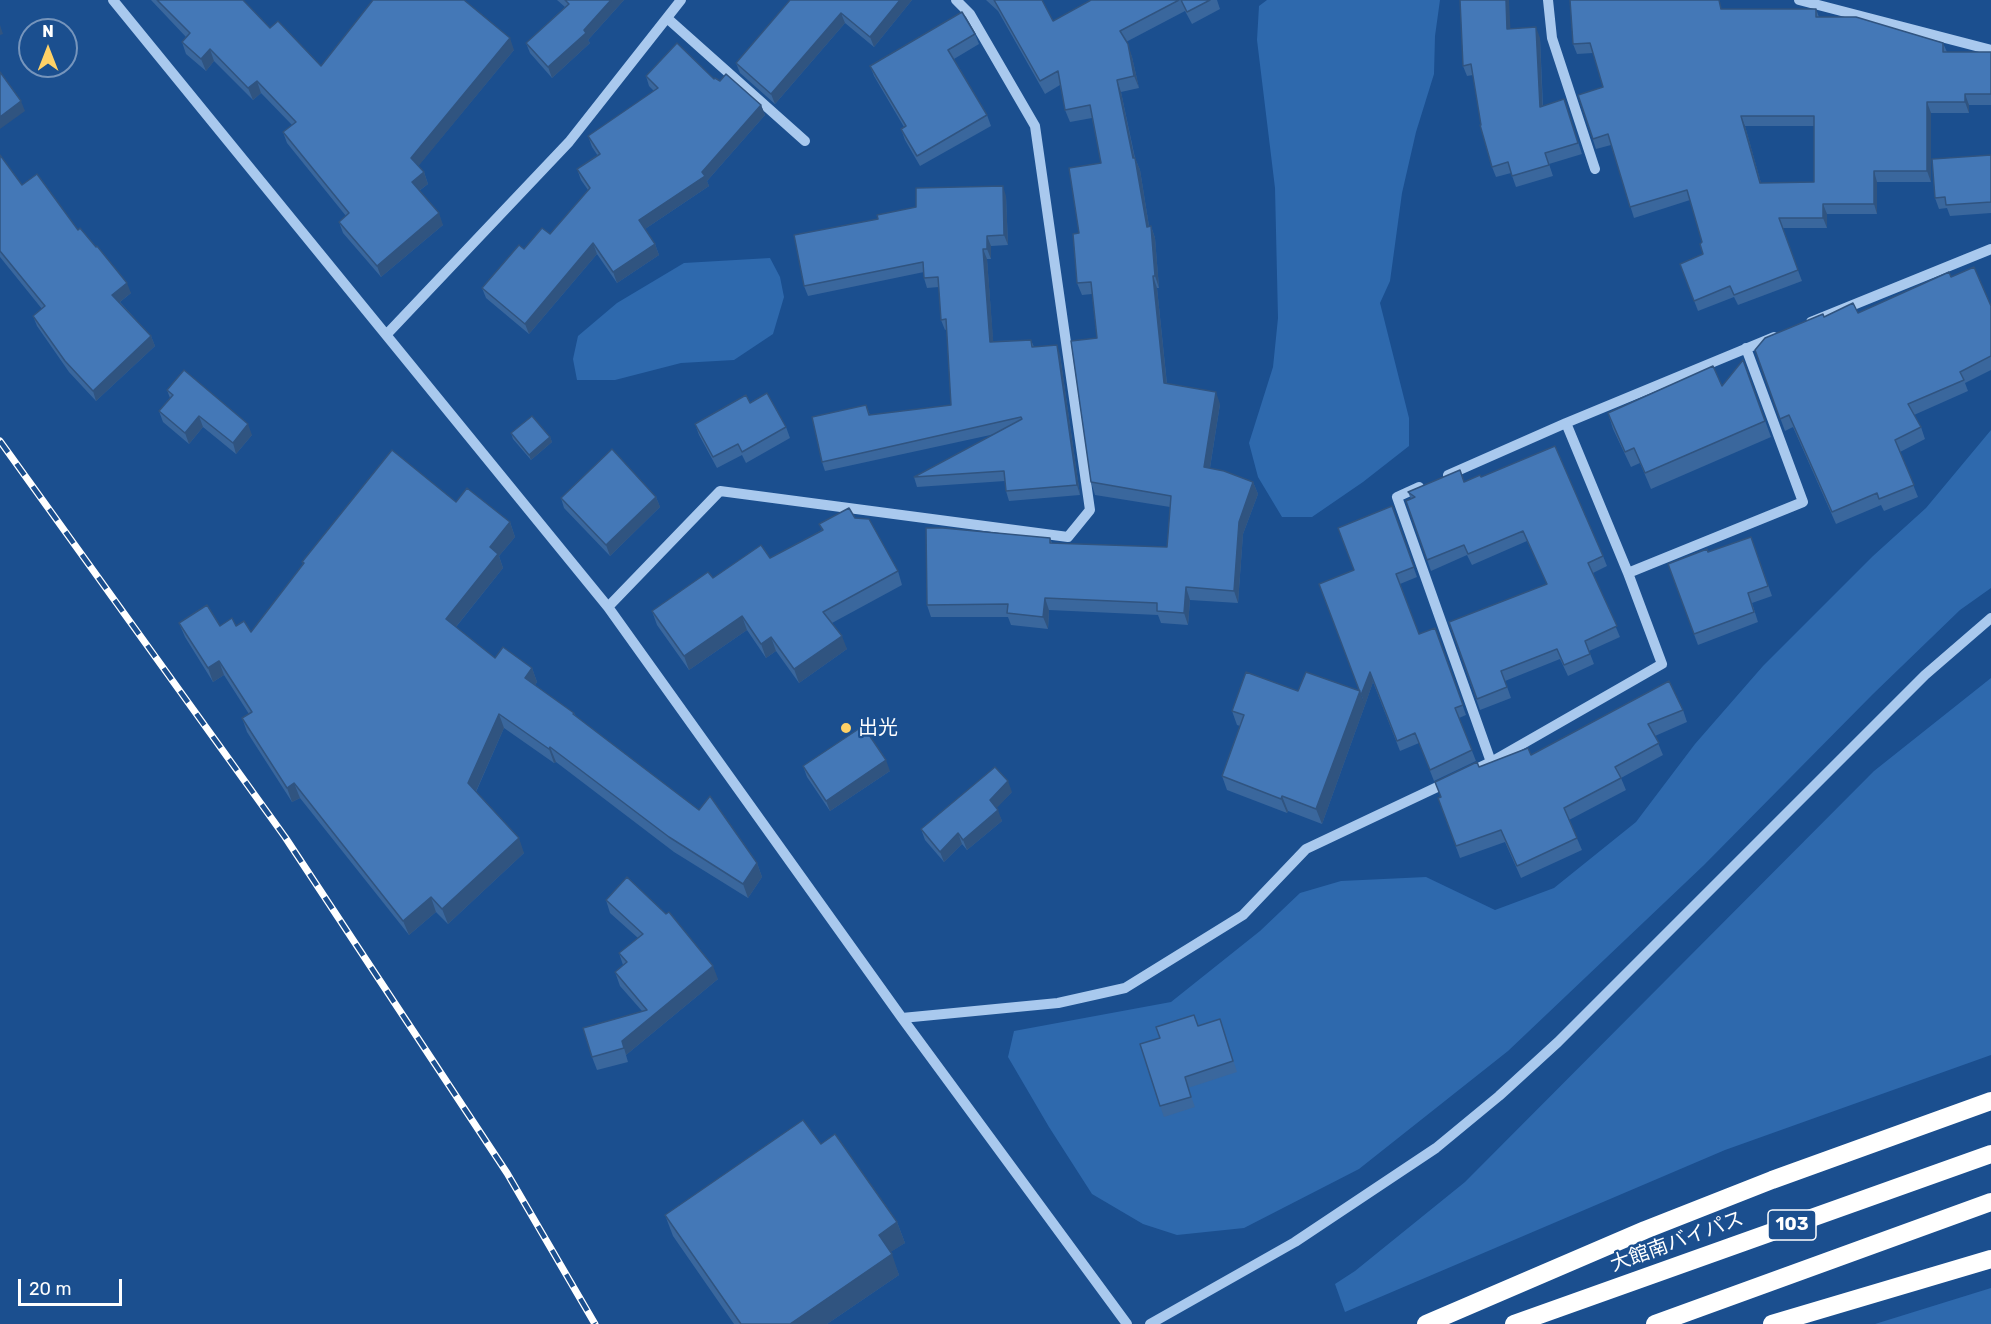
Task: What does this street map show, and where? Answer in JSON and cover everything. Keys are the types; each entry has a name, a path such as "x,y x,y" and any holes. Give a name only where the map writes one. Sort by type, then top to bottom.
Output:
{"highway":[{"path":"1426,1324 1645,1230 1772,1180 1991,1101"},
{"name":"大館南バイパス","path":"1514,1324 1991,1154"},
{"name":"103","path":"1655,1324 1991,1202"},
{"path":"1772,1324 1991,1259"}],"street":[{"path":"113,0 608,607 903,1018 1127,1324"},
{"path":"387,334 569,142 681,0"},
{"path":"608,607 720,492 1068,537 1090,510 1035,126 970,14 956,0"},
{"path":"1548,0 1552,38 1595,169"},
{"path":"1799,0 1991,50"},
{"path":"667,18 805,141"},
{"path":"1800,326 1991,249"},
{"path":"1491,762 1397,497 1566,423 1789,331"},
{"path":"1628,573 1803,502 1746,348"},
{"path":"903,1018 1058,1003 1125,988 1243,915 1306,849 1491,762 1662,664 1628,573 1566,423"},
{"path":"1150,1324 1294,1242 1436,1148 1499,1096 1558,1042 1925,675 1991,618"}],"shaded area":[{"path":"1267,0 1440,0 1435,36 1434,74 1416,132 1402,193 1390,281 1380,303 1409,418 1409,446 1363,482 1312,517 1282,517 1258,477 1249,443 1273,367 1278,318 1275,188 1257,40 1259,6"},
{"path":"770,258 780,277 784,297 773,334 734,360 681,363 615,380 577,380 573,359 578,336 617,303 684,263"},
{"path":"1991,430 1991,588 1960,610 1873,694 1704,865 1508,1051 1359,1169 1244,1228 1177,1235 1143,1224 1092,1194 1008,1057 1014,1031 1171,1002 1260,931 1300,893 1341,881 1426,877 1495,910 1554,888 1636,822 1695,744 1763,666 1873,556 1926,508"},
{"path":"1991,678 1991,1055 1725,1150 1345,1312 1335,1284 1355,1271 1465,1182 1874,771"},
{"path":"1991,1288 1991,1324 1875,1324"}],"building":[{"path":"157,0 243,0 270,28 278,21 321,66 373,0 464,0 510,38 411,158 424,172 412,182 439,213 377,266 339,222 349,213 283,132 296,122 257,81 248,88 210,49 201,59 182,42 190,33"},
{"path":"565,0 611,0 584,30 586,33 548,67 526,43 569,4"},
{"path":"790,0 900,0 870,37 841,13 771,94 736,63"},
{"path":"994,0 1042,0 1053,21 1091,0 1179,0 1120,31 1128,44 1134,76 1117,80 1133,158 1135,158 1147,227 1151,226 1155,276 1153,276 1164,383 1216,392 1204,467 1224,471 1253,482 1239,522 1234,591 1186,587 1184,613 1157,611 1157,603 1045,598 1043,617 1007,613 1008,604 927,605 926,528 1050,538 1050,543 1167,547 1171,496 1091,482 1071,341 1097,338 1091,282 1077,283 1073,234 1079,233 1069,168 1101,163 1090,105 1065,110 1058,71 1040,81"},
{"path":"1181,0 1210,0 1187,12"},
{"path":"1460,0 1506,0 1507,29 1536,27 1540,107 1564,99 1578,143 1545,153 1549,165 1512,176 1508,162 1492,167 1480,125 1471,64 1463,66"},
{"path":"1570,0 1719,0 1721,9 1816,9 1816,17 1856,17 1943,43 1943,52 1991,52 1991,94 1965,94 1965,102 1927,102 1927,171 1874,171 1874,204 1823,204 1823,218 1779,218 1798,270 1734,295 1730,286 1694,301 1680,264 1703,254 1700,244 1702,242 1687,190 1630,207 1608,134 1593,139 1578,95 1603,87 1590,43 1573,44","holes":["1741,116 1814,116 1814,182 1760,183"]},
{"path":"962,12 975,34 948,50 987,115 917,156 901,129 906,126 870,66"},
{"path":"677,43 714,79 720,81 726,74 761,105 702,172 705,176 639,220 655,244 613,272 593,243 525,324 482,288 519,245 524,249 542,228 550,234 590,188 577,169 600,154 588,136 658,88 646,76"},
{"path":"0,72 21,101 0,117"},
{"path":"0,155 22,185 37,174 78,230 80,228 97,246 127,283 112,295 151,336 93,391 65,361 33,316 45,306 0,251"},
{"path":"1991,155 1991,202 1946,205 1945,197 1935,198 1932,159"},
{"path":"1003,186 1004,235 987,236 987,249 983,249 990,342 1031,340 1032,347 1057,345 1077,485 1006,491 1004,471 914,477 1022,419 1021,417 822,462 812,417 866,405 869,415 951,405 946,319 941,320 938,277 924,278 923,262 804,286 794,235 878,219 877,215 916,207 916,188"},
{"path":"1974,267 1991,306 1991,356 1960,372 1964,380 1908,404 1921,427 1895,440 1914,485 1879,499 1877,493 1832,512 1789,415 1780,419 1755,350 1765,338 1823,314 1824,317 1853,303 1858,313 1949,272 1951,277"},
{"path":"1743,360 1765,421 1645,473 1634,448 1625,452 1608,413 1713,366 1722,386"},
{"path":"184,370 248,424 233,443 199,416 185,433 159,411 173,395 167,390"},
{"path":"767,393 786,427 742,452 738,444 713,457 695,424 746,395 750,403"},
{"path":"532,416 550,437 529,455 511,433"},
{"path":"1555,446 1603,556 1588,563 1617,626 1585,641 1590,654 1564,665 1557,649 1501,671 1507,687 1477,699 1449,622 1547,584 1523,531 1468,554 1464,545 1427,560 1406,501 1415,497 1408,492 1460,470 1464,482 1480,475 1481,477"},
{"path":"612,449 656,497 606,545 561,498"},
{"path":"392,450 456,502 467,488 510,522 490,547 498,554 446,619 495,658 503,647 532,668 525,678 699,810 710,796 757,863 743,884 669,837 550,747 549,749 499,714 468,783 519,838 442,909 431,897 403,921 294,783 287,788 242,718 252,712 219,661 208,668 179,623 207,605 220,626 232,618 236,626 244,621 251,632 304,563 302,562"},
{"path":"1392,506 1414,567 1396,574 1419,634 1435,628 1463,705 1455,708 1472,750 1430,770 1415,733 1397,741 1370,672 1361,695 1319,584 1354,570 1338,528"},
{"path":"849,508 855,518 869,519 898,571 823,612 842,636 794,669 771,637 761,644 742,616 684,656 652,611 708,572 713,578 761,545 770,558 823,530 819,524"},
{"path":"1751,537 1768,586 1748,593 1754,612 1694,634 1668,564 1707,549 1708,552"},
{"path":"1246,672 1298,691 1306,672 1360,691 1316,809 1282,796 1281,799 1222,776 1244,715 1232,711"},
{"path":"1669,681 1683,710 1648,724 1659,743 1615,767 1621,778 1564,808 1577,838 1517,866 1501,830 1456,846 1438,798 1441,797 1435,782 1477,762 1479,767 1528,748 1531,755"},
{"path":"863,726 886,760 826,801 803,766"},
{"path":"995,767 1008,781 990,800 998,810 963,840 958,833 940,852 921,829"},
{"path":"627,877 666,914 669,912 713,966 622,1041 624,1048 592,1057 583,1028 647,1010 615,972 627,962 619,953 643,934 606,900"},
{"path":"1194,1015 1198,1026 1220,1019 1233,1061 1185,1077 1191,1097 1160,1106 1140,1044 1160,1038 1156,1027"},
{"path":"803,1120 821,1144 835,1134 897,1222 879,1235 892,1254 790,1324 741,1324 665,1215"}],"railway":[{"path":"0,441 285,837 507,1173 595,1324"}],"place":[{"name":"出光","path":"846,728"}]}
